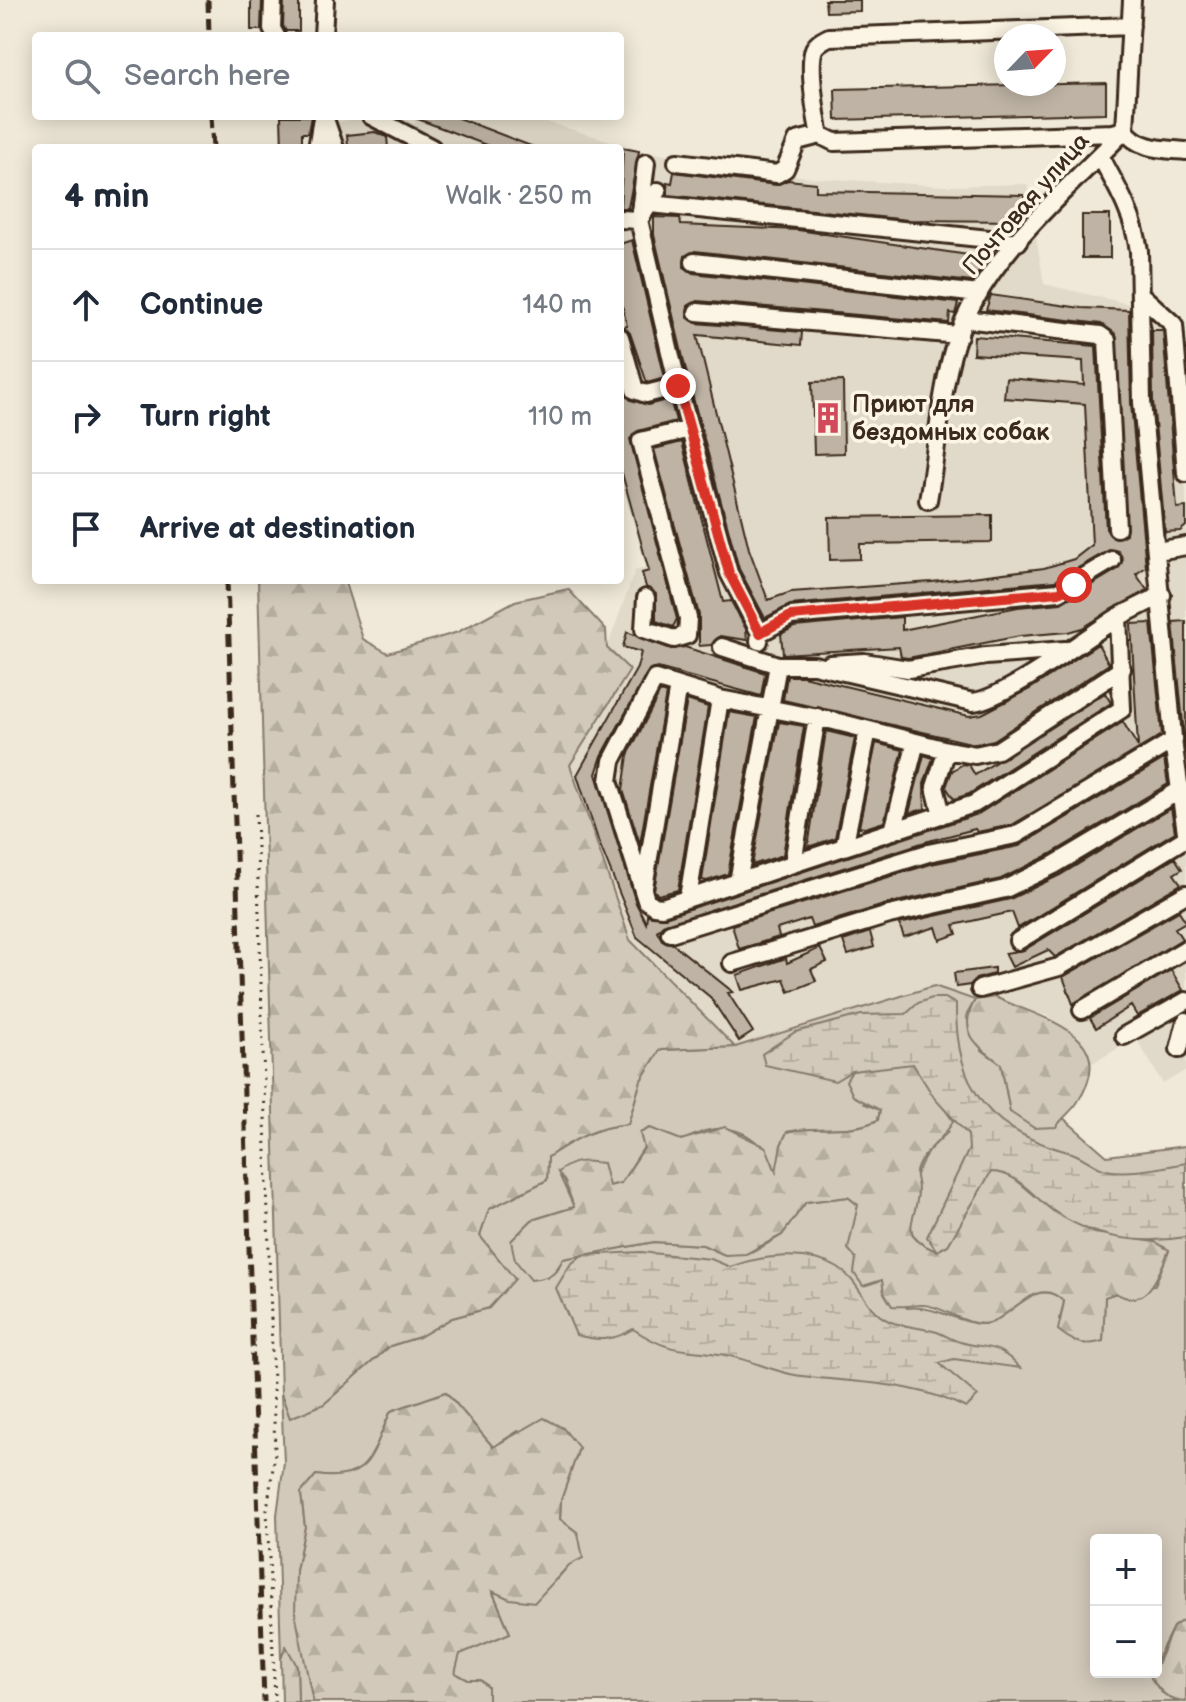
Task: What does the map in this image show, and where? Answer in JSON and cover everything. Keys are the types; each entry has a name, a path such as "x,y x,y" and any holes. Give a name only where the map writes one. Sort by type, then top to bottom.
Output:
{"street":[{"path":"273,0 274,32"},
{"path":"323,32 325,0"},
{"path":"1127,133 1132,0"},
{"path":"820,135 812,60 814,49 829,37 1131,26"},
{"path":"318,144 322,120"},
{"path":"324,120 334,144"},
{"path":"379,120 424,144"},
{"path":"677,162 777,174 785,169 797,141 820,135 834,142 1127,133 1146,146 1186,151"},
{"name":"Почтовая улица","path":"928,500 962,327 979,294 1018,242 1100,156 1127,133"},
{"path":"1018,941 1186,835 1142,402 1141,295 1136,228 1100,156"},
{"path":"646,163 639,220 678,386 729,573 760,633 756,657"},
{"path":"639,220 654,198 1018,242"},
{"path":"624,219 639,220"},
{"path":"694,262 979,294"},
{"path":"1141,295 1174,325 1182,360 1186,473"},
{"path":"697,312 1100,335 1107,340 1117,528"},
{"path":"624,351 635,390 646,394 678,386"},
{"path":"646,598 644,629 674,639 687,635 688,618 641,441 690,429"},
{"path":"1157,551 1186,546"},
{"path":"760,633 791,616 1059,592 1112,560"},
{"path":"814,665 973,702 991,696 1118,617 1162,595"},
{"path":"1118,617 1122,669 1123,705 1117,715 985,798 688,898 654,906 643,893 610,789 610,768 655,679 720,699 817,717 947,750 991,753 1122,669"},
{"path":"722,647 778,665 864,662 908,669 986,656 1066,650"},
{"path":"738,882 778,665"},
{"path":"643,893 678,686"},
{"path":"688,898 720,699"},
{"path":"793,863 817,717"},
{"path":"844,847 868,730"},
{"path":"670,933 928,853 1016,835 1174,740"},
{"path":"893,831 916,742"},
{"path":"942,815 935,787 947,750"},
{"path":"732,963 889,915 1005,889 1054,865 1182,789"},
{"path":"980,989 1059,967 1186,894"},
{"path":"1082,1010 1186,949"},
{"path":"1124,1036 1186,1001"},
{"path":"1179,1049 1186,1021"}],"path":[{"path":"256,814 275,1453 267,1510 275,1702"}],"shaded area":[{"path":"346,120 406,120 414,124 416,120 541,120 620,144 338,144 330,124"},
{"path":"624,145 646,152 814,178 945,186 1027,184 1044,284 1171,314 1186,322 1186,1070 1163,1084 1136,1038 1091,1064 1087,1051 1048,1016 1021,1009 996,997 975,1000 934,986 735,1047 630,940 570,765 630,670 607,648 635,571 646,567 624,491"}],"green space":[{"path":"258,584 345,584 363,639 388,653 458,632 515,601 568,589 606,630 607,648 630,670 570,765 630,940 735,1047 660,1050 641,1080 628,1124 595,1131 567,1145 548,1157 547,1180 489,1209 480,1236 515,1279 489,1308 452,1318 419,1337 390,1346 324,1404 290,1418 281,1393"},
{"path":"934,986 975,1000 966,1016 982,1050 1001,1064 1010,1112 1062,1117 1107,1156 1186,1146 1186,1618 1173,1627 1162,1649 1162,1534 1090,1534 1090,1678 1151,1678 1161,1692 1177,1702 488,1702 488,1687 481,1680 468,1680 455,1673 459,1654 510,1633 492,1590 557,1579 569,1565 578,1533 560,1519 561,1500 579,1448 518,1431 493,1447 446,1392 391,1411 367,1462 349,1474 316,1475 301,1493 305,1527 296,1571 313,1702 298,1702 297,1666 285,1647 281,1659 277,1515 284,1462 281,1393 290,1418 324,1404 390,1346 419,1337 452,1318 489,1308 480,1236 489,1209 547,1180 548,1157 567,1145 596,1131 628,1124 641,1080 660,1050 735,1047","holes":["863,1103 948,1132 928,1151 914,1178 917,1189 911,1228 922,1244 937,1251 1053,1211 1082,1225 1169,1251 1155,1285 1105,1296 1103,1340 1060,1319 1064,1302 1046,1292 1027,1298 993,1322 985,1324 929,1309 907,1308 872,1261 860,1233 858,1205 848,1197 806,1202 782,1235 755,1251 725,1255 703,1245 654,1242 562,1259 557,1271 547,1278 511,1241 532,1220 574,1207 558,1172 609,1186 621,1183 644,1147 640,1133 650,1128 681,1140 717,1129 740,1132 759,1144 777,1175 781,1145 787,1132 855,1127 878,1120 880,1110"]},
{"path":"995,997 1053,1021 1083,1044 1090,1060 1089,1079 1077,1103 1056,1127 1034,1128 1010,1112 1001,1064 972,1037 968,1021 975,1000"},
{"path":"945,998 956,1004 962,1061 971,1083 983,1103 1019,1133 1106,1170 1136,1171 1186,1163 1186,1237 1150,1240 1099,1233 1067,1220 1009,1176 991,1172 948,1245 937,1251 927,1237 969,1149 968,1135 935,1099 913,1064 852,1071 835,1081 765,1065 762,1054 795,1032 861,1015 906,1014 918,1003"},
{"path":"899,1063 913,1064 953,1121 917,1169 917,1201 911,1226 916,1239 924,1245 937,1251 948,1245 991,1171 1007,1172 1053,1211 1094,1233 1155,1242 1169,1250 1156,1279 1144,1294 1136,1298 1116,1293 1105,1297 1103,1341 1079,1343 1058,1330 1064,1302 1054,1294 1044,1292 1025,1300 997,1319 981,1324 931,1306 892,1306 884,1293 882,1280 863,1286 854,1273 856,1258 848,1249 858,1205 848,1197 806,1202 782,1235 746,1254 725,1255 703,1245 654,1242 563,1259 550,1275 531,1280 515,1260 511,1241 532,1220 574,1207 558,1172 569,1165 584,1161 603,1163 609,1186 621,1183 644,1148 640,1133 650,1128 681,1140 725,1127 766,1147 776,1172 787,1132 855,1127 878,1120 880,1110 853,1096 846,1081 852,1071"},
{"path":"641,1252 711,1259 730,1267 784,1256 826,1262 846,1274 884,1319 998,1350 1020,1368 954,1359 939,1363 978,1396 966,1408 925,1392 883,1384 795,1375 734,1357 678,1349 658,1343 633,1329 606,1339 576,1335 556,1288 570,1265 582,1255"},
{"path":"446,1392 493,1447 544,1418 563,1428 579,1448 561,1500 560,1519 578,1533 583,1558 569,1565 535,1602 510,1599 492,1591 510,1633 460,1654 455,1673 468,1680 480,1680 488,1687 488,1702 313,1702 295,1613 296,1571 305,1527 301,1493 316,1475 349,1474 367,1462 391,1411"},
{"path":"1186,1618 1186,1702 1166,1695 1151,1678 1162,1678 1162,1652 1173,1627"},
{"path":"286,1646 297,1666 298,1702 282,1702 281,1659"}],"building":[{"path":"251,0 262,0 261,30 251,30"},
{"path":"284,0 299,0 299,31 286,31 283,26"},
{"path":"825,0 860,0 860,11 826,12"},
{"path":"1106,83 1106,113 836,120 835,89 994,85 994,96 1066,96 1066,84"},
{"path":"281,120 310,120 308,133 302,133 302,144 282,144"},
{"path":"420,120 463,120 526,144 484,144"},
{"path":"375,132 387,137 388,144 348,144 347,135"},
{"path":"624,148 639,151 628,208 624,208"},
{"path":"674,172 776,185 788,180 816,183 816,191 1024,195 1024,207 1029,207 1019,221 908,220 668,195 667,182 672,183"},
{"path":"1082,215 1110,215 1110,258 1082,258"},
{"path":"654,217 680,218 681,225 798,230 989,258 972,282 695,251 685,256 684,267 693,273 958,303 955,314 950,313 949,323 698,301 688,306 687,317 696,323 802,332 801,345 697,335 749,549 768,600 791,592 932,582 1044,568 1074,559 1092,545 1085,404 1004,398 1006,378 1084,385 1083,361 973,354 974,336 1096,346 1106,529 1113,538 1126,534 1116,334 1101,324 986,310 991,295 1081,308 1129,310 1131,403 1146,567 1136,574 1147,590 1082,628 1068,632 1020,636 908,658 901,657 899,647 783,654 781,634 794,627 902,617 902,630 1018,607 1061,603 1118,569 1123,559 1118,551 1111,549 1055,581 790,605 765,618 739,569 689,383 654,235"},
{"path":"632,240 665,378 647,383 630,333 624,328 627,326 624,313 624,243"},
{"path":"1152,330 1163,330 1177,508 1186,507 1186,526 1180,531 1165,532 1153,401"},
{"name":"Приют для бездомных собак","path":"843,381 844,453 814,454 812,382"},
{"path":"624,391 631,400 648,405 670,399 676,421 638,431 630,439 677,619 673,627 656,621 656,594 646,587 642,573 649,571 624,480"},
{"path":"682,442 723,602 731,601 746,629 747,640 720,636 711,645 699,646 699,615 654,449"},
{"path":"992,515 992,542 860,544 860,559 830,560 829,517"},
{"path":"1186,621 1186,754 1173,622"},
{"path":"1151,623 1162,735 1012,825 977,832 975,829 925,842 663,925 657,931 662,940 673,944 733,992 728,993 753,1032 739,1041 710,997 637,937 598,840 577,775 637,668 641,652 623,647 627,632 671,649 685,647 765,673 761,696 658,668 649,670 602,756 596,774 636,903 646,923 647,915 665,917 978,814 1123,722 1138,747 1131,624"},
{"path":"1098,644 1109,664 994,740 975,744 783,700 787,676 803,676 969,716 982,714 1030,689"},
{"path":"660,692 666,694 640,844 623,790 628,755"},
{"path":"1105,693 1111,703 969,794 954,799 946,787 952,771 963,764 969,765 975,775"},
{"path":"687,700 708,707 678,890 658,895 654,890"},
{"path":"729,712 757,717 728,874 707,881 702,880"},
{"path":"779,722 804,726 783,855 752,865"},
{"path":"826,731 855,738 835,838 808,847"},
{"path":"876,743 903,750 884,822 865,828 859,827"},
{"path":"924,755 933,758 924,784 925,809 909,813"},
{"path":"1164,759 1168,784 1049,855 1001,879 887,904 812,927 809,919 777,929 779,937 739,949 732,925 931,864 1019,846"},
{"path":"1171,808 1175,832 1018,928 1012,912 954,925 957,934 940,940 936,927 904,937 899,924 1010,899 1060,875"},
{"path":"1175,858 1182,869 1174,874 1181,884 1055,957 1048,950 1012,967 1005,953 1024,950"},
{"path":"1179,911 1186,922 1175,928 1182,939 1073,1004 1063,977"},
{"path":"870,932 874,947 848,955 843,941"},
{"path":"820,948 827,962 811,969 816,981 789,992 784,979 742,990 737,975 786,958 787,963"},
{"path":"994,968 994,974 976,979 970,985 956,987 954,973"},
{"path":"1171,970 1183,990 1137,1016 1131,1006 1096,1028 1090,1018"}],"railway":[{"path":"208,0 209,32"},
{"path":"211,120 213,144"},
{"path":"227,584 264,1702"}],"place":[{"name":"Приют для бездомных собак","path":"828,418"}],"route":[{"path":"678,386 729,573 760,633 791,616 1059,592 1074,585"}]}
